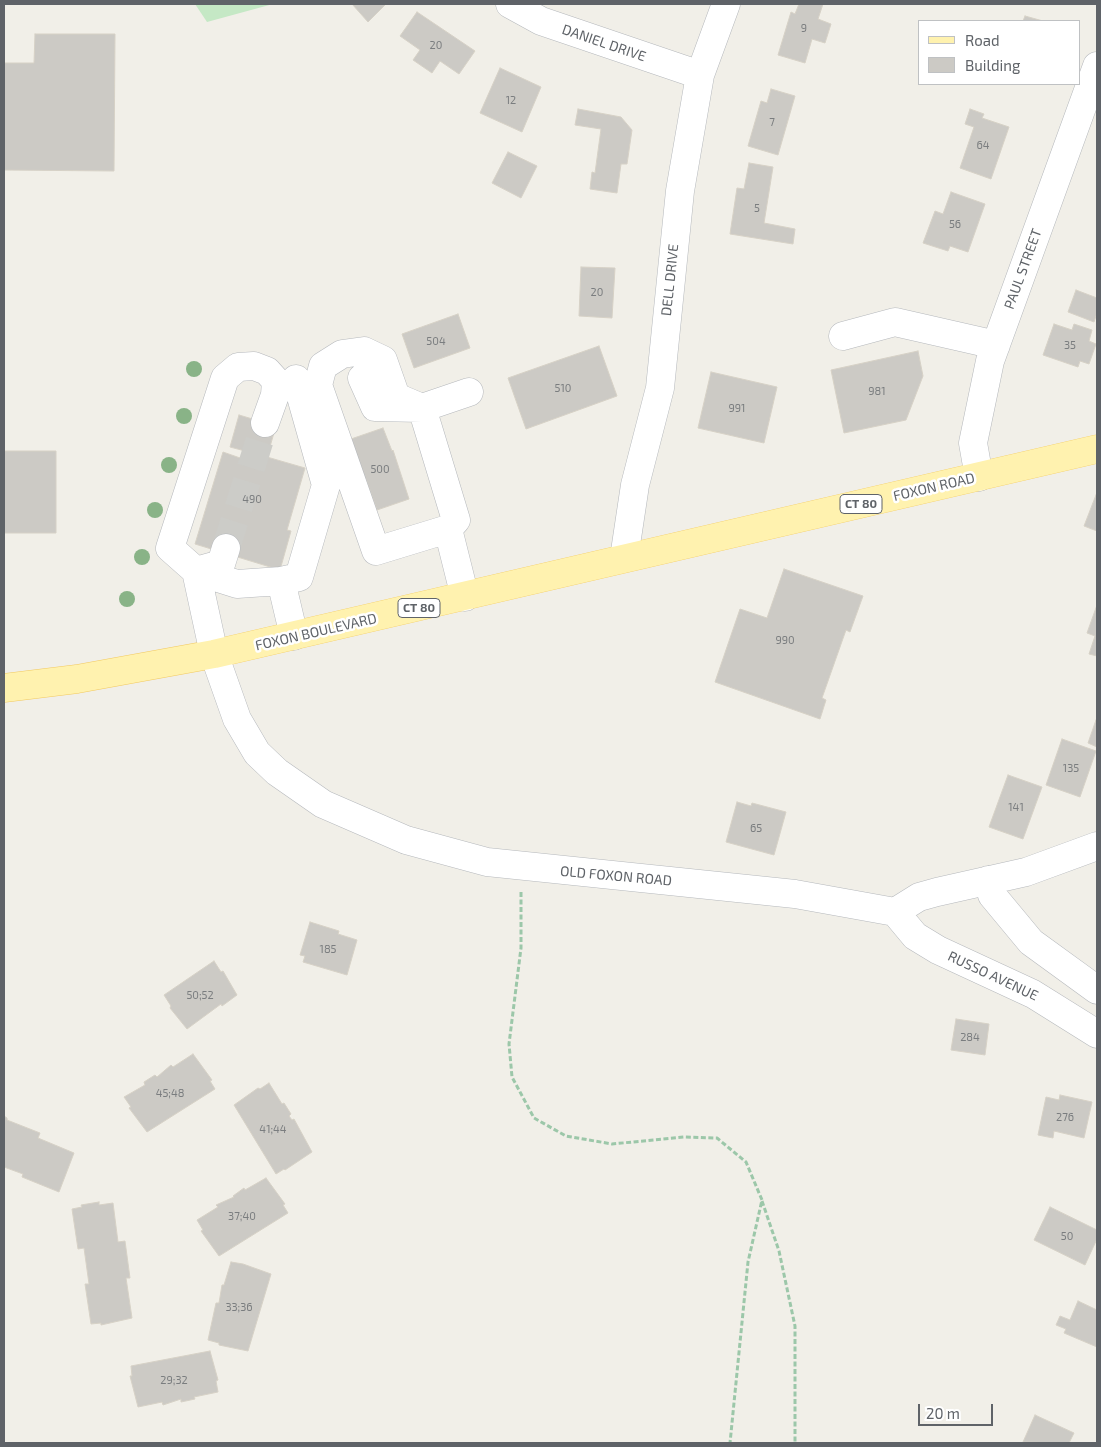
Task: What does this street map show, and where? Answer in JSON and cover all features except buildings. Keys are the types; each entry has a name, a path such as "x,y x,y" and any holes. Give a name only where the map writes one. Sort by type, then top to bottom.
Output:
{"main road":[{"name":"FOXON ROAD","path":"624,558 1097,449"},
{"name":"FOXON BOULEVARD","path":"4,688 77,679 214,654 465,597 624,558"}],"street":[{"name":"DANIEL DRIVE","path":"510,4 541,21 700,76"},
{"name":"DELL DRIVE","path":"624,558 636,485 660,388 680,191 700,76 726,4"},
{"name":"PAUL STREET","path":"979,477 974,457 974,428 996,345 1097,66"},
{"path":"843,336 895,322 996,345"},
{"path":"364,351 383,360 396,397 422,408 456,520 448,529 376,551 318,385 323,366 342,354 364,351"},
{"path":"265,423 275,395 276,381 268,371 254,366 238,367 225,378 170,548 196,571 236,584 281,582 299,577 326,485 296,379"},
{"path":"362,378 374,407 422,408 469,392"},
{"path":"448,529 465,597"},
{"path":"196,571 221,564 226,548"},
{"name":"OLD FOXON ROAD","path":"196,571 214,654 236,719 257,753 295,785 323,804 406,840 458,855 519,867 795,894 895,912"},
{"path":"281,582 294,636"},
{"path":"895,912 919,897 953,886 988,880 1050,865 1097,846"},
{"path":"988,880 992,895 1031,942 1097,990"},
{"name":"RUSSO AVENUE","path":"895,912 915,936 1033,994 1097,1034"}],"path":[{"path":"519,867 521,948 509,1044 512,1077 534,1118 566,1136 612,1144 684,1137 718,1138 746,1162 762,1200 779,1250 795,1326 795,1443"},
{"path":"730,1443 748,1262 762,1200"}],"green space":[{"path":"195,4 273,4 207,22"}],"tunnel":[{"path":"226,548 265,423"}]}
